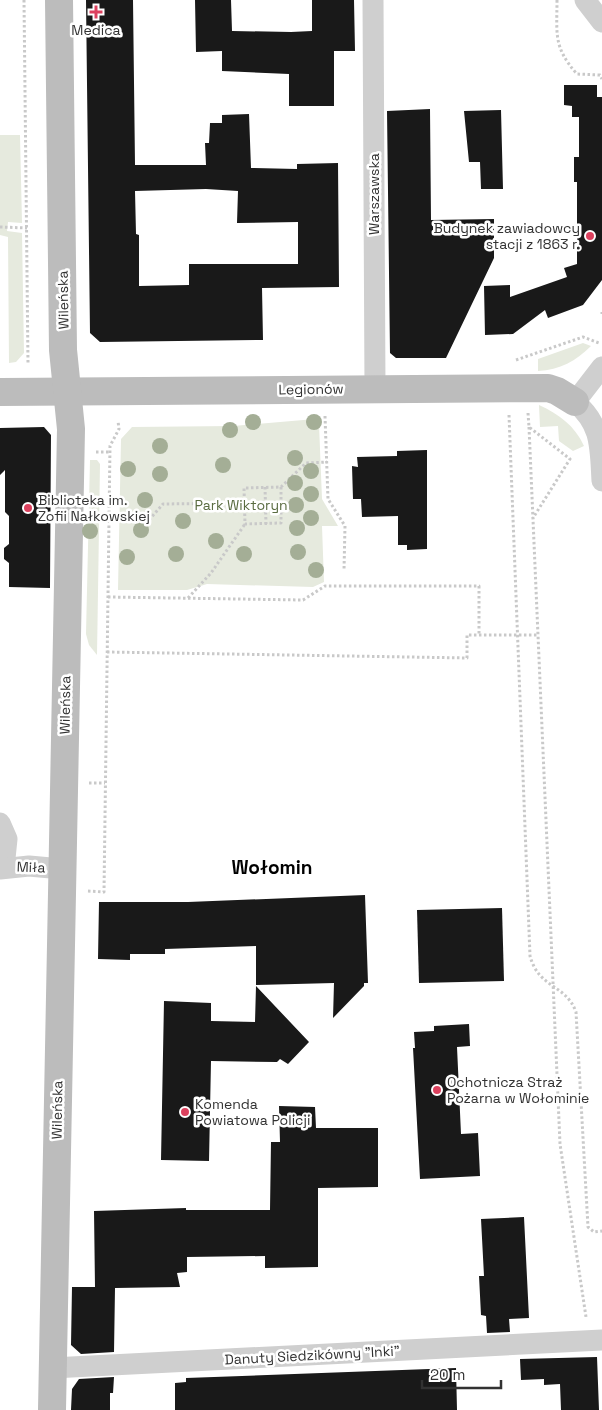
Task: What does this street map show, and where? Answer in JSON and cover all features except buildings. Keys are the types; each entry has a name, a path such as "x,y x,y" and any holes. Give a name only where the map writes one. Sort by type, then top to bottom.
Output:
{"street":[{"name":"Wileńska","path":"52,1410 71,444 63,350 59,0"},
{"name":"Warszawska","path":"373,0 375,388"},
{"path":"585,0 602,22"},
{"path":"602,367 575,402 585,410 597,431 602,481"},
{"name":"Legionów","path":"0,392 548,388 575,402"},
{"path":"0,824 7,839 2,868"},
{"name":"Miła","path":"2,868 29,866 62,869"},
{"name":"Danuty Siedzikówny \"Inki\"","path":"52,1368 596,1340"}],"path":[{"path":"24,0 28,363"},
{"path":"557,0 557,36 562,57 577,74 600,74 602,78"},
{"path":"0,226 27,228"},
{"path":"511,364 514,360 578,338 594,341"},
{"path":"509,408 530,956 533,967 540,977 572,1001 576,1012 588,1227 594,1232 602,1231"},
{"path":"528,408 560,1144 596,1340"},
{"path":"325,410 328,499 345,526 344,570"},
{"path":"82,891 104,892 110,452 113,437 118,429 118,421"},
{"path":"529,427 570,459 533,519"},
{"path":"90,452 110,452"},
{"path":"188,598 216,566 245,524 244,488 281,487 306,463 327,462"},
{"path":"265,487 266,524"},
{"path":"245,524 281,523 281,487"},
{"path":"109,520 149,520 163,504 245,503"},
{"path":"108,596 303,600 325,586 479,586 478,635"},
{"path":"108,652 467,658 467,635 538,635"}],"green space":[{"path":"0,135 20,135 22,223 8,222 7,231 22,233 24,353 16,362 9,363 8,237 0,235"},
{"path":"583,343 591,346 573,360 560,367 538,371 538,359"},
{"path":"539,405 566,421 576,432 584,446 573,451 559,441 558,426 540,427"},
{"name":"Park Wiktoryn","path":"315,419 319,424 322,499 338,526 322,526 324,582 313,587 207,584 187,590 118,590 121,439 132,427 233,426"},
{"path":"90,460 97,460 100,464 97,655 89,645 86,634"}],"place":[{"name":"Medica","path":"96,12"},
{"name":"Budynek zawiadowcy stacji z 1863 r.","path":"590,236"},
{"name":"Biblioteka im. Zofii Nałkowskiej","path":"28,508"},
{"name":"Ochotnicza Straż Pożarna w Wołominie","path":"437,1090"},
{"name":"Komenda Powiatowa Policji","path":"185,1112"}],"district":[{"name":"Wołomin","path":"272,867"}]}
